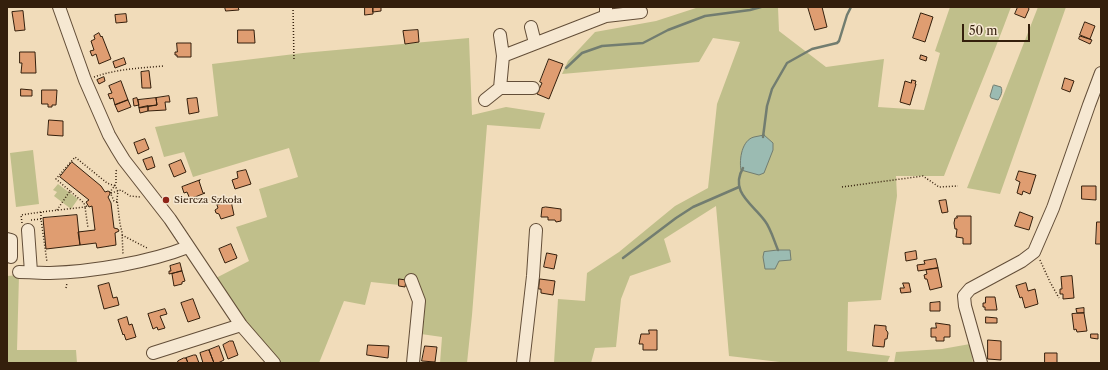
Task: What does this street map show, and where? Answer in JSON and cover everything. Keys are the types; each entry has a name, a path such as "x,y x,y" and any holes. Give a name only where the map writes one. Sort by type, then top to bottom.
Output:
{"street":[{"path":"59,7 85,80 103,122 116,147 124,160 170,219 241,325 274,363"},
{"path":"503,56 535,44 606,12 641,12"},
{"path":"531,27 535,44"},
{"path":"500,35 503,56 500,88"},
{"path":"980,363 965,306 964,296 970,289 1022,261 1034,252 1054,208 1088,105 1101,73"},
{"path":"485,100 500,88 533,88"},
{"path":"28,230 17,272 50,273 103,268 173,253 188,247"},
{"path":"523,363 533,276 536,230"},
{"path":"7,239 11,240 11,257"},
{"path":"411,280 418,301 413,363"},
{"path":"153,353 241,325"}],"path":[{"path":"292,7 294,61"},
{"path":"85,80 107,72 164,66"},
{"path":"88,228 86,207 84,203 56,179 75,157 107,183 115,186"},
{"path":"116,171 115,186 118,191 117,202 123,254"},
{"path":"842,187 923,176 938,187 958,186"},
{"path":"115,186 110,192 114,201 117,202"},
{"path":"111,193 121,190 130,196 135,197"},
{"path":"57,210 70,191"},
{"path":"41,219 41,212 86,207"},
{"path":"121,234 150,250"},
{"path":"1034,252 1059,298"}],"shaded area":[{"path":"699,7 778,7 779,31 826,67 884,59 878,107 924,110 940,53 935,51 950,7 1011,7 944,176 896,176 897,196 881,300 848,302 847,351 890,356 887,363 788,363 729,356 716,206 664,239 671,262 630,276 621,299 616,347 595,348 591,363 554,363 558,299 585,301 587,273 619,252 675,206 708,188 717,104 740,42 713,38 699,62 562,74 568,61 595,32 656,21"},
{"path":"1038,7 1066,7 1000,194 967,188"},
{"path":"469,38 472,115 506,107 545,113 540,129 487,125 467,363 440,363 442,337 414,333 418,287 371,282 365,305 344,301 319,363 277,363 261,347 214,279 249,261 236,227 267,217 259,189 298,177 289,148 193,177 184,152 164,157 155,127 218,116 212,64 303,53"},
{"path":"33,150 39,204 16,207 10,153"},
{"path":"58,184 78,199 71,209 54,196 57,192 53,190"},
{"path":"19,275 17,350 76,350 77,363 7,363 7,276"},
{"path":"970,344 973,363 894,363 896,352 942,349"}],"water":[{"path":"994,85 1001,87 1002,89 998,100 991,98 990,96"},
{"path":"764,135 773,143 773,150 764,173 759,175 741,170 740,161 744,146 750,139"},
{"path":"790,250 791,260 779,261 775,269 765,269 763,257 764,252"}],"building":[{"path":"225,7 238,7 239,10 226,11"},
{"path":"365,7 373,7 373,14 365,15"},
{"path":"373,7 381,7 381,11 373,12"},
{"path":"808,7 822,7 827,27 815,30"},
{"path":"1018,7 1028,7 1029,9 1025,18 1015,14"},
{"path":"23,11 25,30 15,31 12,12"},
{"path":"921,13 933,17 925,42 913,38"},
{"path":"126,14 127,22 116,23 115,15"},
{"path":"1085,22 1095,26 1090,39 1080,35"},
{"path":"238,30 254,30 255,43 238,43"},
{"path":"418,30 419,42 405,44 403,31"},
{"path":"99,33 101,37 102,36 111,59 99,64 96,54 92,56 90,51 94,50 91,41 95,39 94,36"},
{"path":"1080,36 1092,40 1090,44 1079,39"},
{"path":"177,43 191,43 191,57 177,57 177,55 175,55 175,52 177,52"},
{"path":"20,52 35,52 36,73 21,73 22,63 20,63"},
{"path":"921,55 927,57 926,61 920,59"},
{"path":"124,58 126,64 115,68 113,62"},
{"path":"549,59 563,64 549,99 537,94"},
{"path":"149,71 151,88 142,88 141,72"},
{"path":"104,77 105,81 99,84 97,80"},
{"path":"1065,78 1074,81 1070,92 1062,89"},
{"path":"912,80 916,81 916,84 910,105 900,102 905,81 911,83"},
{"path":"121,81 128,100 115,105 113,98 110,99 108,94 112,93 109,86"},
{"path":"21,89 32,90 32,96 21,96"},
{"path":"42,90 57,90 56,105 48,107 48,104 42,104"},
{"path":"169,96 170,102 165,102 166,110 148,111 148,106 157,105 156,98"},
{"path":"137,98 139,105 134,106 133,99"},
{"path":"156,98 157,105 139,108 138,100"},
{"path":"197,98 199,112 189,114 187,99"},
{"path":"128,100 131,107 118,112 115,105"},
{"path":"148,106 148,111 140,113 139,108"},
{"path":"49,120 63,121 63,136 48,135"},
{"path":"145,139 149,149 138,154 134,143"},
{"path":"152,157 155,167 147,170 143,160"},
{"path":"181,160 186,172 174,177 169,165"},
{"path":"72,162 101,186 105,192 110,192 108,197 111,203 114,228 118,229 119,231 115,233 116,245 97,248 96,243 80,245 78,232 95,230 92,206 89,207 86,202 89,200 60,177"},
{"path":"246,170 251,184 235,189 232,180 238,178 237,172"},
{"path":"1019,171 1036,175 1030,194 1023,191 1022,195 1017,193 1020,182 1016,180"},
{"path":"200,180 203,193 205,193 190,199 187,192 184,193 182,187"},
{"path":"1082,186 1096,186 1096,200 1082,199"},
{"path":"946,200 948,212 942,213 939,201"},
{"path":"231,201 234,215 221,219 215,210 218,208 217,205"},
{"path":"546,207 561,209 561,221 556,222 555,220 548,220 548,217 541,217 542,208"},
{"path":"1020,212 1033,217 1029,230 1015,226"},
{"path":"77,215 80,245 46,249 43,218"},
{"path":"957,216 971,216 971,244 963,244 963,238 956,237 957,229 955,229 954,223"},
{"path":"1097,222 1101,222 1101,244 1096,244"},
{"path":"231,244 237,258 225,263 219,249"},
{"path":"916,251 917,259 906,261 905,253"},
{"path":"547,253 557,255 554,269 544,267"},
{"path":"936,259 938,268 918,271 917,265 925,264 924,261"},
{"path":"180,263 182,271 169,274 169,271 171,271 170,266"},
{"path":"938,268 942,287 930,290 927,279 925,279 924,275 927,274 926,270"},
{"path":"182,271 185,281 182,282 182,284 174,286 172,274"},
{"path":"1072,276 1074,298 1063,299 1063,294 1060,294 1060,289 1062,289 1061,277"},
{"path":"399,279 406,280 405,287 399,286"},
{"path":"540,279 555,281 553,295 541,293 541,289 539,289"},
{"path":"109,283 113,298 117,297 119,305 104,309 98,286"},
{"path":"903,283 909,283 911,292 901,293 900,288 904,288"},
{"path":"1026,283 1028,291 1035,289 1038,304 1025,308 1022,297 1020,298 1016,286"},
{"path":"986,297 995,297 997,310 985,310 983,303 985,303"},
{"path":"193,299 200,318 188,322 181,303"},
{"path":"940,302 940,311 930,311 930,303"},
{"path":"1084,308 1084,313 1077,313 1076,309"},
{"path":"165,309 167,314 160,316 165,328 158,330 157,327 153,329 148,314"},
{"path":"1084,313 1087,331 1077,332 1076,329 1074,330 1072,314"},
{"path":"127,317 129,325 132,324 136,337 126,340 118,320"},
{"path":"986,317 997,318 997,323 986,323"},
{"path":"936,323 950,325 950,337 944,337 944,341 936,341 936,337 931,337 931,328 936,328"},
{"path":"875,325 886,326 888,333 887,339 885,339 884,347 873,346"},
{"path":"649,330 657,330 657,350 643,350 643,344 639,344 641,334 649,334"},
{"path":"1091,334 1098,334 1098,339 1091,338"},
{"path":"988,340 1001,341 1001,360 988,359"},
{"path":"233,341 238,355 228,359 223,345"},
{"path":"368,345 389,346 388,358 367,355"},
{"path":"219,346 224,360 214,363 209,350"},
{"path":"425,346 437,347 435,362 422,361"},
{"path":"208,350 214,363 203,363 200,353"},
{"path":"1045,353 1057,353 1057,363 1045,363"},
{"path":"196,355 199,363 188,363 186,358"},
{"path":"186,358 188,363 177,363 178,361"}],"waterway":[{"path":"566,68 582,53 602,46 643,43 668,30 705,16 750,10 761,7"},
{"path":"763,137 767,106 772,89 787,63 812,49 837,43 851,7"},
{"path":"743,168 739,176 741,191 744,197 767,224 778,250"},
{"path":"623,258 693,207 739,187"}],"place":[{"name":"Siercza Szkoła","path":"166,200"}]}
